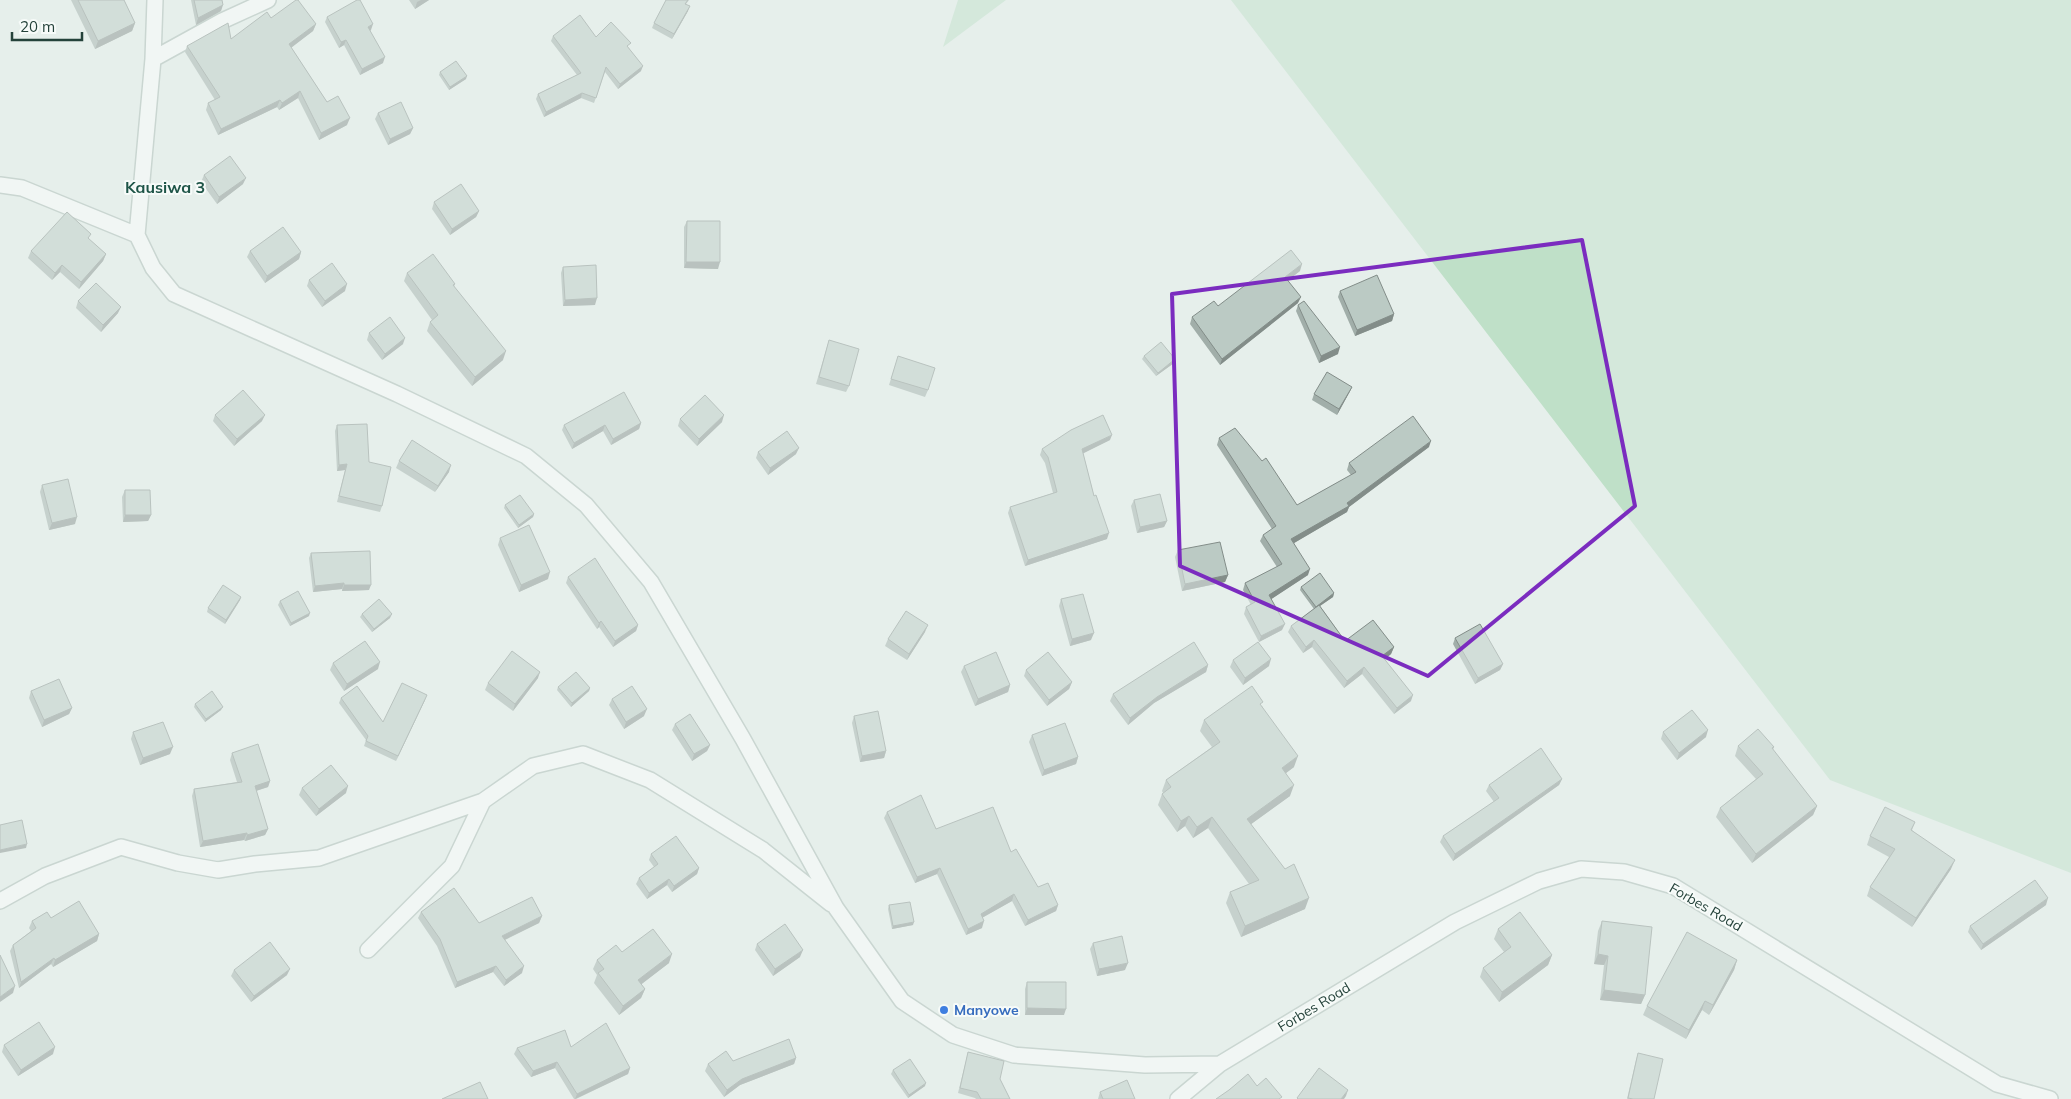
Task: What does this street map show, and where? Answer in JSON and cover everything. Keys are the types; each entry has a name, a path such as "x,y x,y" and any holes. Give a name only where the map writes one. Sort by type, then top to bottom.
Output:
{"street":[{"path":"154,0 153,58 137,235 153,268 174,294 397,394 526,456 586,505 651,582 743,738 836,908 902,1001 954,1035 1014,1056 1145,1065 1220,1064"},
{"path":"153,58 222,21 268,0"},
{"path":"0,184 22,188 137,235"},
{"path":"0,901 45,876 121,847 178,863 218,870 254,864 319,858 483,801 533,766 583,754 658,785 763,850 836,908"},
{"path":"368,950 452,866 483,801"},
{"name":"Forbes Road","path":"1178,1099 1220,1064 1455,922 1538,881 1581,869 1624,872 1673,886 1997,1084 2050,1099"}],"highlighted area":[{"path":"1582,240 1635,506 1428,676 1180,566 1172,294"}],"green space":[{"path":"958,0 1006,0 943,47"},
{"path":"1231,0 2071,0 2071,873 1830,780"}],"building":[{"path":"78,0 124,0 135,23 98,41"},
{"path":"194,0 222,0 223,5 198,18"},
{"path":"298,0 316,24 289,44 327,102 338,96 350,118 321,133 300,91 282,103 280,100 221,129 208,103 220,97 187,46 228,23 231,39 267,12 271,18"},
{"path":"360,0 373,24 368,27 385,57 362,69 346,40 341,42 327,17"},
{"path":"666,0 688,0 685,4 690,6 674,34 654,23"},
{"path":"580,15 596,37 611,22 631,43 627,46 643,66 620,84 606,67 596,98 582,93 546,112 538,94 581,73 553,36"},
{"path":"456,61 467,76 450,87 440,72"},
{"path":"401,102 413,128 390,139 378,113"},
{"path":"230,156 246,178 219,197 204,175"},
{"path":"461,184 479,211 452,229 434,202"},
{"path":"67,212 91,234 88,238 106,254 81,282 62,265 55,273 31,251"},
{"path":"687,221 720,221 720,262 686,262"},
{"path":"283,227 301,252 267,276 250,251"},
{"path":"1291,250 1302,264 1285,277 1301,297 1222,359 1192,317 1214,301 1218,306"},
{"path":"433,254 455,284 453,285 506,351 475,377 430,322 438,315 407,273"},
{"path":"332,263 347,284 325,301 309,280"},
{"path":"596,265 597,298 565,300 563,267"},
{"path":"1377,275 1394,314 1357,330 1340,291"},
{"path":"96,283 121,307 103,325 78,301"},
{"path":"1304,301 1340,347 1321,356 1298,305"},
{"path":"390,317 405,338 385,354 369,333"},
{"path":"829,340 859,349 849,386 819,377"},
{"path":"1161,342 1175,359 1158,373 1144,356"},
{"path":"898,356 935,368 928,390 891,379"},
{"path":"1327,372 1352,387 1339,409 1314,394"},
{"path":"243,390 265,415 237,439 215,415"},
{"path":"624,392 641,423 613,439 605,425 574,443 564,425"},
{"path":"705,395 724,415 699,439 680,419"},
{"path":"1103,415 1112,435 1082,449 1094,496 1096,495 1109,533 1028,560 1010,507 1057,492 1048,457 1042,449 1071,430"},
{"path":"1413,416 1431,441 1347,503 1349,506 1291,539 1310,569 1269,595 1285,624 1261,636 1246,607 1255,602 1245,583 1282,564 1263,535 1276,526 1219,438 1235,428 1262,461 1266,458 1297,505 1356,472 1349,463"},
{"path":"367,424 369,462 391,467 382,506 339,496 347,464 339,465 337,425"},
{"path":"787,431 799,448 770,468 758,452"},
{"path":"412,440 451,465 438,486 399,461"},
{"path":"68,479 77,517 52,523 42,485"},
{"path":"125,490 150,490 151,515 125,515"},
{"path":"1160,494 1167,521 1140,527 1134,500"},
{"path":"520,495 534,514 519,525 505,505"},
{"path":"529,525 550,572 521,585 500,538"},
{"path":"1220,542 1228,575 1185,584 1178,550"},
{"path":"370,551 371,585 344,585 344,583 315,586 311,553"},
{"path":"595,558 638,625 615,641 601,621 599,623 568,577"},
{"path":"1320,573 1334,593 1316,607 1301,587"},
{"path":"223,585 241,597 226,620 208,608"},
{"path":"298,591 310,613 291,623 280,601"},
{"path":"1083,594 1094,633 1072,639 1061,599"},
{"path":"379,599 392,614 374,629 362,614"},
{"path":"1319,605 1345,641 1373,620 1394,647 1382,656 1413,695 1397,708 1364,667 1347,681 1314,640 1306,647 1291,626"},
{"path":"906,611 928,625 909,654 888,639"},
{"path":"1480,624 1503,664 1478,678 1455,638"},
{"path":"365,641 380,662 347,684 333,663"},
{"path":"1194,642 1208,665 1157,697 1130,718 1113,694"},
{"path":"1258,642 1271,659 1245,678 1233,660"},
{"path":"512,651 540,672 515,704 488,683"},
{"path":"996,652 1010,685 978,699 964,666"},
{"path":"1048,652 1072,682 1049,700 1026,670"},
{"path":"576,672 590,688 572,703 558,687"},
{"path":"59,679 72,708 44,720 31,691"},
{"path":"402,683 427,695 398,756 366,741 368,736 341,698 357,686 383,722"},
{"path":"632,686 647,709 626,722 612,699"},
{"path":"1252,686 1263,702 1260,704 1298,756 1282,768 1294,785 1247,819 1285,869 1294,864 1309,898 1245,926 1230,892 1259,880 1212,817 1197,827 1189,816 1181,821 1162,794 1171,787 1166,780 1220,742 1204,720"},
{"path":"212,691 223,707 206,719 195,704"},
{"path":"1692,710 1708,730 1679,753 1663,732"},
{"path":"878,711 886,751 862,756 854,716"},
{"path":"690,714 710,745 694,754 675,724"},
{"path":"163,722 173,747 143,758 133,732"},
{"path":"1065,723 1078,757 1044,770 1032,735"},
{"path":"1758,729 1774,747 1772,748 1817,806 1756,854 1720,808 1763,774 1738,746"},
{"path":"258,744 270,781 255,786 268,829 247,835 247,833 203,841 194,789 242,782 232,753"},
{"path":"1541,748 1562,779 1455,854 1443,836 1499,798 1489,785"},
{"path":"331,765 348,786 319,809 302,788"},
{"path":"921,795 936,829 993,807 1011,852 1016,849 1038,887 1048,883 1058,905 1028,920 1014,894 981,914 984,921 968,929 940,868 917,877 887,812"},
{"path":"1885,807 1915,822 1911,830 1955,860 1916,918 1870,887 1895,849 1870,836"},
{"path":"22,820 27,844 0,850 0,825"},
{"path":"676,836 699,868 674,886 669,879 649,893 639,878 658,864 651,854"},
{"path":"2035,880 2048,898 1983,944 1970,926"},
{"path":"454,888 479,923 532,897 542,916 502,936 524,966 506,980 496,966 457,982 440,939 421,912"},
{"path":"79,901 99,934 55,960 54,958 21,982 13,945 36,928 32,921 47,912 51,918"},
{"path":"910,902 914,922 893,926 889,905"},
{"path":"1520,912 1552,955 1502,992 1483,968 1511,947 1498,929"},
{"path":"1602,921 1652,927 1645,995 1604,990 1608,956 1598,954"},
{"path":"785,924 803,950 775,969 757,944"},
{"path":"653,929 672,954 638,980 645,989 623,1006 598,973 604,969 597,960 616,945 622,952"},
{"path":"1687,932 1737,960 1713,1005 1705,1001 1689,1030 1647,1006"},
{"path":"1122,936 1128,963 1099,969 1093,943"},
{"path":"270,942 290,969 254,996 234,970"},
{"path":"0,955 15,986 0,997"},
{"path":"1027,982 1066,982 1066,1009 1027,1008"},
{"path":"39,1022 55,1047 21,1070 4,1045"},
{"path":"606,1023 630,1068 577,1094 557,1062 533,1071 517,1048 565,1030 571,1047"},
{"path":"789,1039 796,1058 742,1079 727,1090 708,1064 726,1051 733,1061"},
{"path":"968,1052 1004,1061 1000,1079 1010,1099 981,1099 977,1092 960,1088"},
{"path":"1638,1053 1663,1059 1654,1099 1628,1098"},
{"path":"910,1059 926,1083 909,1095 893,1070"},
{"path":"1319,1068 1348,1090 1341,1099 1297,1098"},
{"path":"1248,1074 1257,1086 1266,1078 1282,1097 1279,1099 1216,1099"},
{"path":"1127,1080 1135,1099 1103,1099 1100,1092"},
{"path":"480,1082 488,1099 442,1099"}],"place":[{"name":"Manyowe","path":"944,1010"}],"district":[{"name":"Kausiwa 3","path":"165,187"}]}
